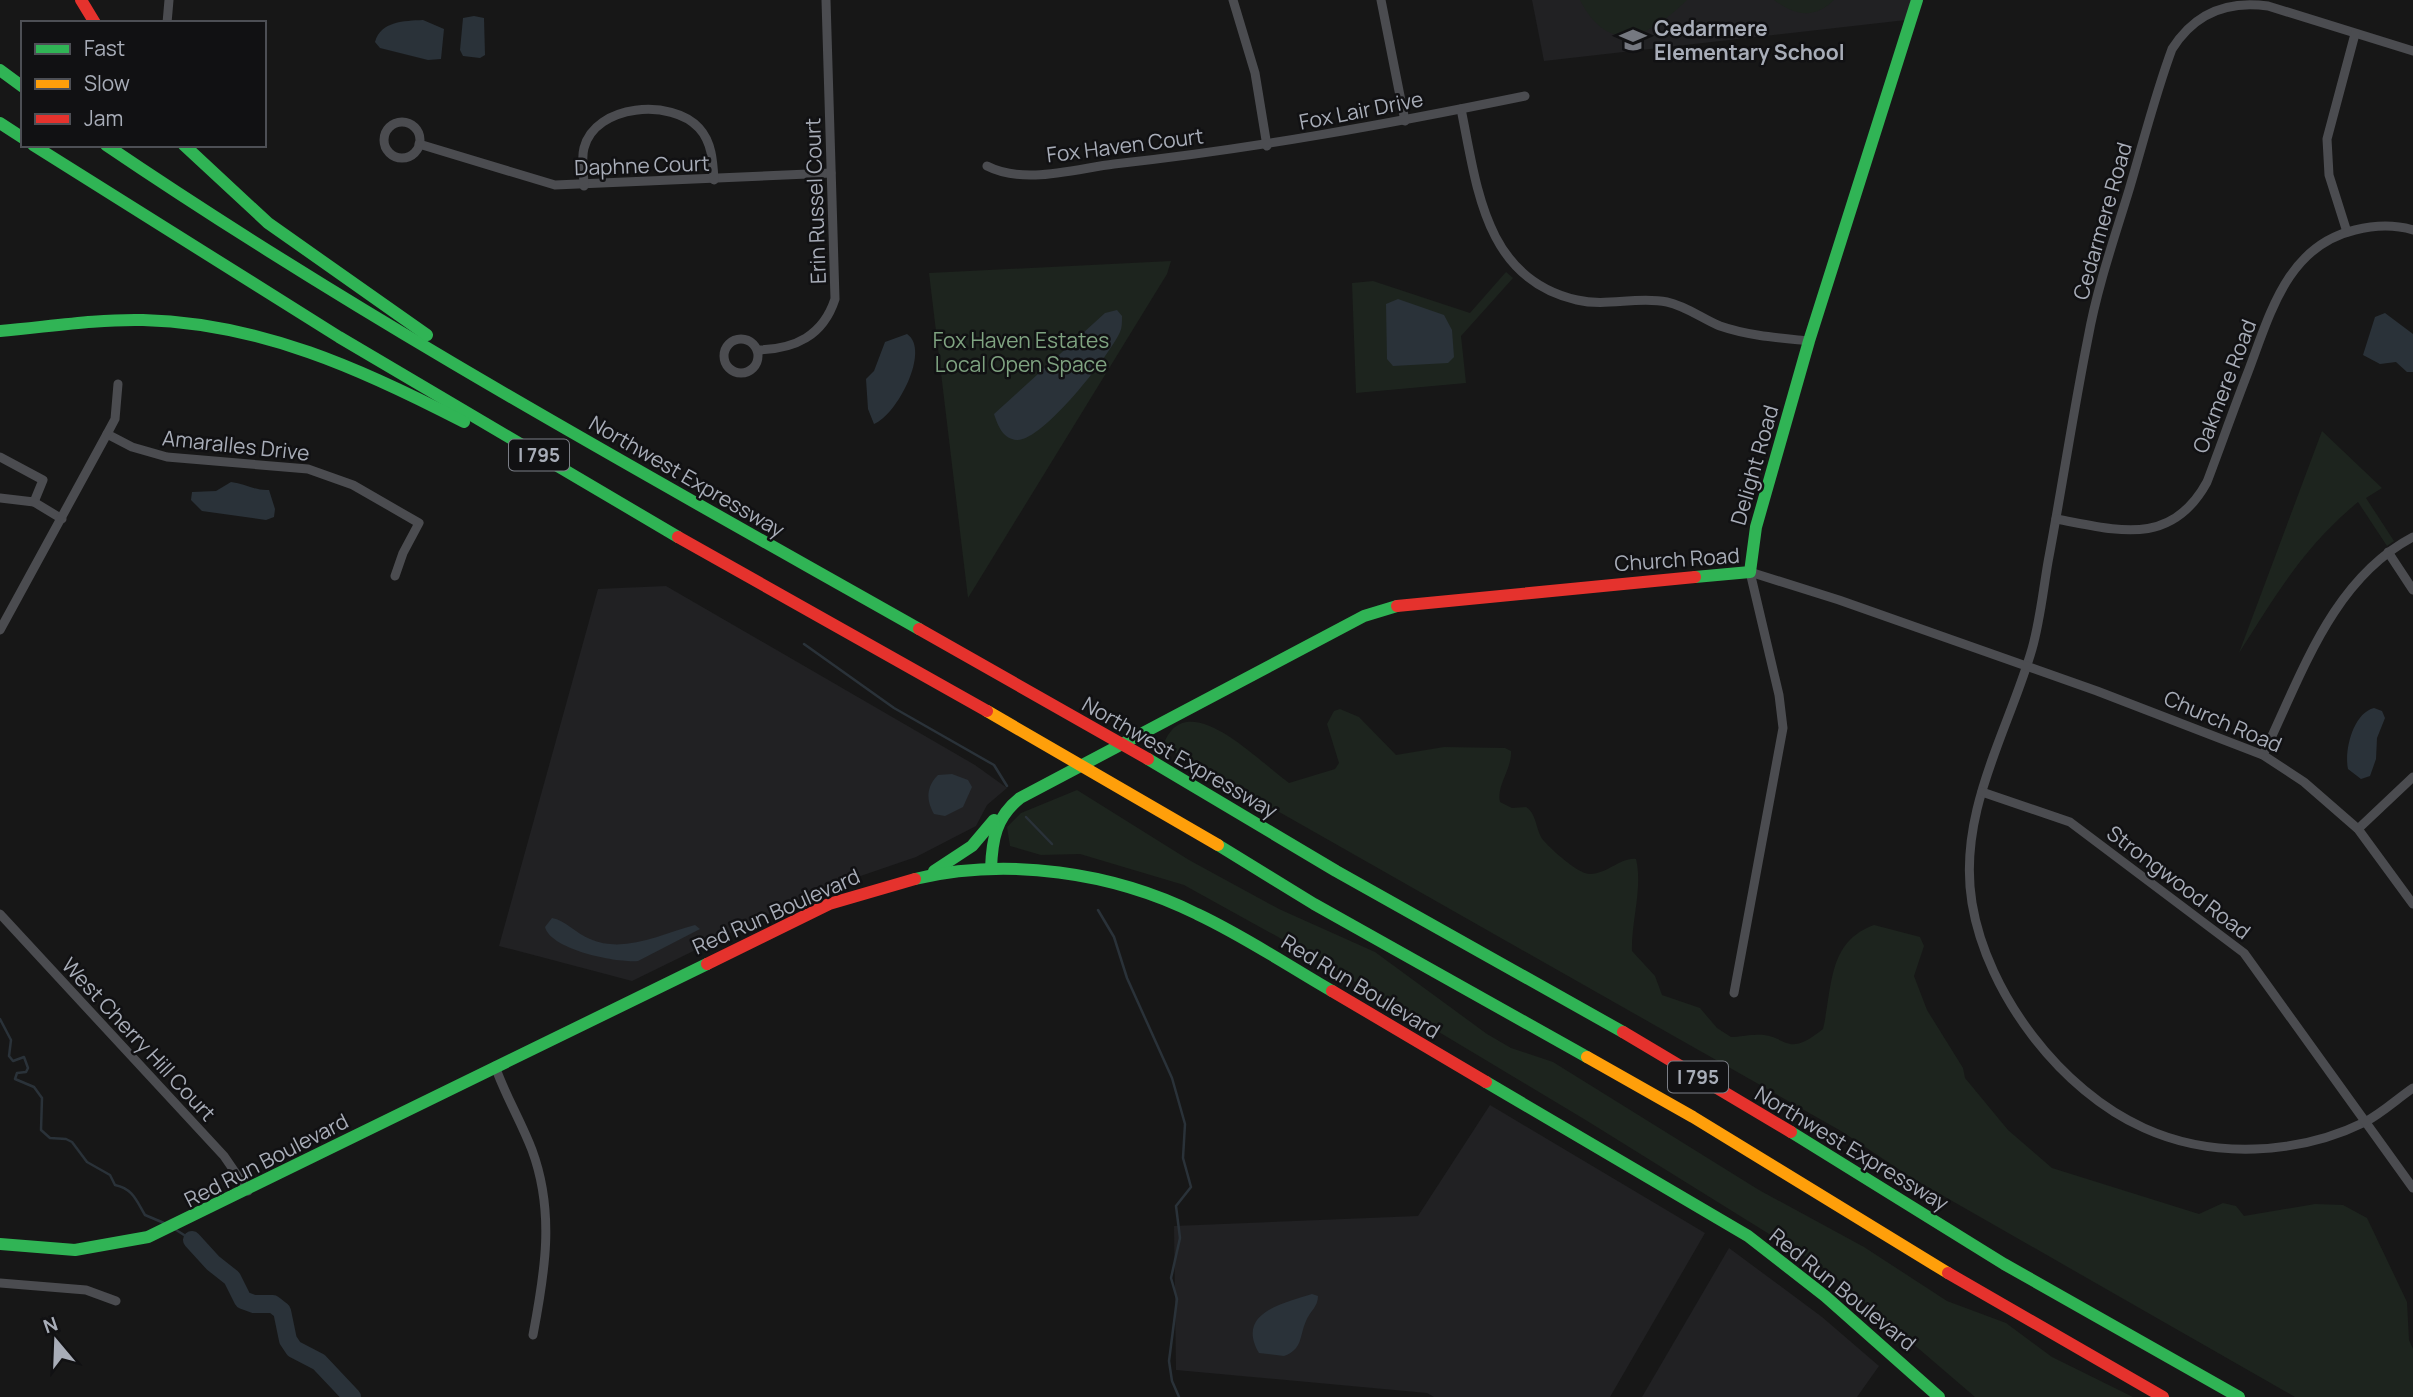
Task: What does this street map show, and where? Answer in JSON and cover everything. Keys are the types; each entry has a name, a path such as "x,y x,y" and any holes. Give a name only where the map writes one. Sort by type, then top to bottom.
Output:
{"main road":[{"path":"81,0 94,21"},
{"name":"Delight Road","path":"1750,572 1755,527 1917,0"},
{"path":"0,70 21,87"},
{"path":"0,76 21,88"},
{"path":"0,123 21,137"},
{"name":"I 795","path":"36,147 339,337 667,531 1122,787 1314,904 1693,1117 1987,1297 2163,1397"},
{"name":"Northwest Expressway","path":"109,147 211,216 580,437 1093,727 1336,871 1545,987 1827,1153 2004,1264 2239,1397"},
{"path":"186,147 229,191 270,224 393,312 580,437"},
{"path":"0,333 112,321 175,322 243,330 303,345 366,371 667,531"},
{"name":"Church Road","path":"929,875 972,846 1002,813 1020,798 1343,625 1378,611 1433,600 1750,572"},
{"path":"991,869 993,836 1002,813"},
{"name":"Red Run Boulevard","path":"0,1244 38,1250 84,1250 126,1244 162,1232 829,904 878,886 929,875 991,869 1064,874 1115,884 1169,902 1225,929 1748,1236 1866,1330 1939,1397"}],"street":[{"path":"167,21 169,0"},
{"name":"Erin Russel Court","path":"758,350 758,359 747,372 737,373 724,361 723,352 735,339 744,338 758,350 777,349 803,342 821,328 830,314 836,280 826,0"},
{"path":"1233,0 1255,73 1267,146"},
{"path":"1381,0 1405,121"},
{"name":"Cedarmere Road","path":"2413,51 2255,3 2216,3 2189,26 2172,49 2095,303 2033,648 1974,818 1969,860 1978,929 1996,975 2030,1030 2053,1060 2091,1097 2153,1132 2179,1141 2228,1149 2308,1142 2367,1121 2413,1088"},
{"path":"2347,232 2334,194 2326,157 2330,116 2355,34"},
{"name":"Fox Lair Drive","path":"1267,146 1525,96"},
{"path":"1461,109 1484,214 1504,252 1535,282 1576,300 1598,303 1652,300 1671,303 1721,326 1744,333 1810,341"},
{"path":"584,186 583,149 589,137 598,126 629,111 664,110 688,118 701,129 709,145 713,180"},
{"name":"Daphne Court","path":"405,122 418,132 419,144 413,154 399,158 386,149 385,135 393,124 405,122"},
{"name":"Daphne Court","path":"419,144 555,185 584,186 831,173"},
{"name":"Fox Haven Court","path":"988,166 1008,174 1023,175 1267,146"},
{"name":"Oakmere Road","path":"2056,519 2137,531 2170,521 2192,505 2207,482 2276,298 2299,263 2315,248 2347,232 2380,226 2413,230"},
{"path":"0,630 107,434 116,411 118,384"},
{"name":"Amaralles Drive","path":"107,434 132,447 167,457 288,465 353,485 419,523 403,552 395,576"},
{"path":"0,457 43,480 34,502"},
{"path":"0,498 34,502 62,519"},
{"path":"2263,755 2332,614 2352,586 2388,552 2413,537"},
{"path":"2388,552 2413,590"},
{"name":"Church Road","path":"1750,572 1828,596 2171,718 2263,755 2304,782 2358,830 2413,904"},
{"name":"Delight Road","path":"1734,993 1783,728 1779,695 1750,572"},
{"path":"2358,830 2413,777"},
{"name":"Strongwood Road","path":"1982,792 2070,822 2232,942 2256,968 2413,1188"},
{"name":"West Cherry Hill Court","path":"0,914 224,1156 248,1191"},
{"path":"495,1066 531,1148 546,1206 547,1251 533,1335"},
{"path":"0,1283 86,1290 116,1301"}],"shaded area":[{"name":"Cedarmere Elementary School","path":"1532,0 1911,0 1906,20 1544,61"},
{"path":"463,18 484,18 485,55 480,58 463,56 460,50"},
{"path":"423,20 444,29 441,59 428,60 380,48 375,42 382,30 388,26"},
{"path":"1398,299 1444,315 1452,330 1454,357 1448,363 1393,366 1387,359 1386,304"},
{"path":"1117,310 1122,316 1120,332 1103,359 1058,413 1028,437 1017,440 1005,434 994,414 1105,313"},
{"path":"2385,313 2413,334 2413,372 2407,372 2396,362 2380,364 2363,355 2375,317"},
{"path":"907,334 913,342 915,354 908,382 892,408 874,424 868,409 866,379 874,371 885,342"},
{"path":"231,482 269,490 275,509 274,517 266,520 202,511 191,500 192,492 216,491"},
{"path":"666,586 975,765 1007,788 987,805 976,826 916,857 814,892 632,981 499,946 598,589"},
{"path":"2374,708 2382,711 2385,718 2377,738 2376,759 2370,776 2361,779 2348,769 2347,753 2355,725 2367,711"},
{"path":"952,774 968,780 972,787 963,807 945,816 934,814 929,799 931,784 938,775"},
{"path":"552,918 562,921 590,939 616,944 642,941 695,925 700,929 638,961 628,961 586,953 559,942 545,927"},
{"path":"1490,1105 1705,1233 1610,1397 1434,1397 1427,1393 1176,1370 1174,1226 1418,1216"},
{"path":"1729,1248 1822,1317 1879,1366 1857,1397 1642,1397"},
{"path":"1312,1294 1318,1296 1317,1303 1294,1350 1284,1356 1259,1353 1253,1339 1253,1328 1258,1319 1277,1306"}],"green space":[{"path":"1580,0 1687,0 1673,13 1645,31 1617,35 1604,30"},
{"path":"1774,0 1834,0 1819,10 1805,13 1797,12"},
{"name":"Fox Haven Estates Local Open Space","path":"1171,261 1167,274 968,598 929,273"},
{"path":"1506,272 1513,278 1461,336 1466,383 1356,393 1352,283 1373,281 1470,313"},
{"path":"2322,431 2382,488 2366,498 2394,541 2387,546 2358,502 2306,554 2239,653"},
{"path":"1340,709 1359,717 1396,755 1444,747 1505,748 1511,751 1500,790 1500,802 1512,808 1526,807 1530,810 1544,841 1584,873 1595,874 1636,859 1638,893 1632,951 1655,976 1662,995 1700,1008 1717,1028 1731,1037 1765,1035 1793,1044 1810,1038 1823,1029 1835,968 1848,943 1874,925 1920,937 1924,946 1914,976 1927,1010 1963,1068 1965,1078 2008,1130 2052,1168 2199,1214 2223,1203 2236,1206 2244,1216 2315,1204 2343,1205 2367,1218 2407,1302 2409,1340 2413,1349 2413,1397 2295,1397 1912,1178 1841,1131 1163,746 1174,728 1188,722 1205,724 1242,745 1289,783 1335,769 1339,763 1327,724 1334,711"},
{"path":"1077,790 1189,860 1279,909 1375,952 1487,1034 1511,1048 1553,1062 1759,1190 1864,1247 1947,1301 2006,1323 2052,1357 2133,1397 1975,1397 1827,1270 1584,1119 1307,953 1184,885 1080,854 1041,855 1010,846 1007,827 1021,813"}],"waterway":[{"path":"804,644 894,708 994,765 1007,786"},
{"path":"1026,817 1052,844"},
{"path":"1098,910 1114,937 1127,978 1172,1078 1185,1124 1183,1158 1191,1187 1176,1206 1180,1238 1171,1278 1177,1299 1169,1361 1172,1381 1179,1397"},
{"path":"0,1019 11,1040 9,1056 13,1061 24,1057 28,1068 26,1072 17,1073 15,1079 34,1087 42,1098 41,1130 50,1138 72,1142 87,1162 110,1175 115,1185 130,1192 145,1215 164,1223"},
{"path":"173,1228 192,1240"},
{"path":"192,1240 213,1263 232,1278 243,1300 254,1304 273,1304 282,1311 288,1340 294,1349 319,1362 352,1397"}],"traffic: fast":[{"path":"1695,577 1750,572 1756,527 1809,341 1917,0"},
{"path":"0,70 21,86"},
{"path":"0,123 21,137"},
{"path":"36,147 339,337 678,537"},
{"path":"109,147 406,335 919,629"},
{"path":"186,147 268,223 427,335"},
{"path":"0,331 125,320 186,323 228,330 309,352 348,367 464,422"},
{"path":"991,869 997,829 1005,813 1020,798 1364,616 1397,606"},
{"path":"1148,759 1336,871 1623,1032"},
{"path":"934,871 972,846 994,820"},
{"path":"1218,845 1314,904 1587,1057"},
{"path":"915,879 950,872 1023,869 1059,872 1130,888 1165,900 1214,923 1332,991"},
{"path":"0,1244 75,1250 148,1237 707,964"},
{"path":"1486,1082 1748,1236 1825,1296 1939,1397"},
{"path":"1791,1132 2004,1264 2239,1397"}],"traffic: slow":[{"path":"987,711 1218,845"},
{"path":"1587,1057 1693,1117 1948,1273"}],"traffic: jam":[{"path":"81,0 94,21"},
{"path":"678,537 987,711"},
{"path":"1397,606 1695,577"},
{"path":"919,629 1148,759"},
{"path":"707,964 829,904 915,879"},
{"path":"1332,991 1486,1082"},
{"path":"1623,1032 1791,1132"},
{"path":"1948,1273 2163,1397"}],"place":[{"name":"Cedarmere Elementary School","path":"1633,40"}]}
